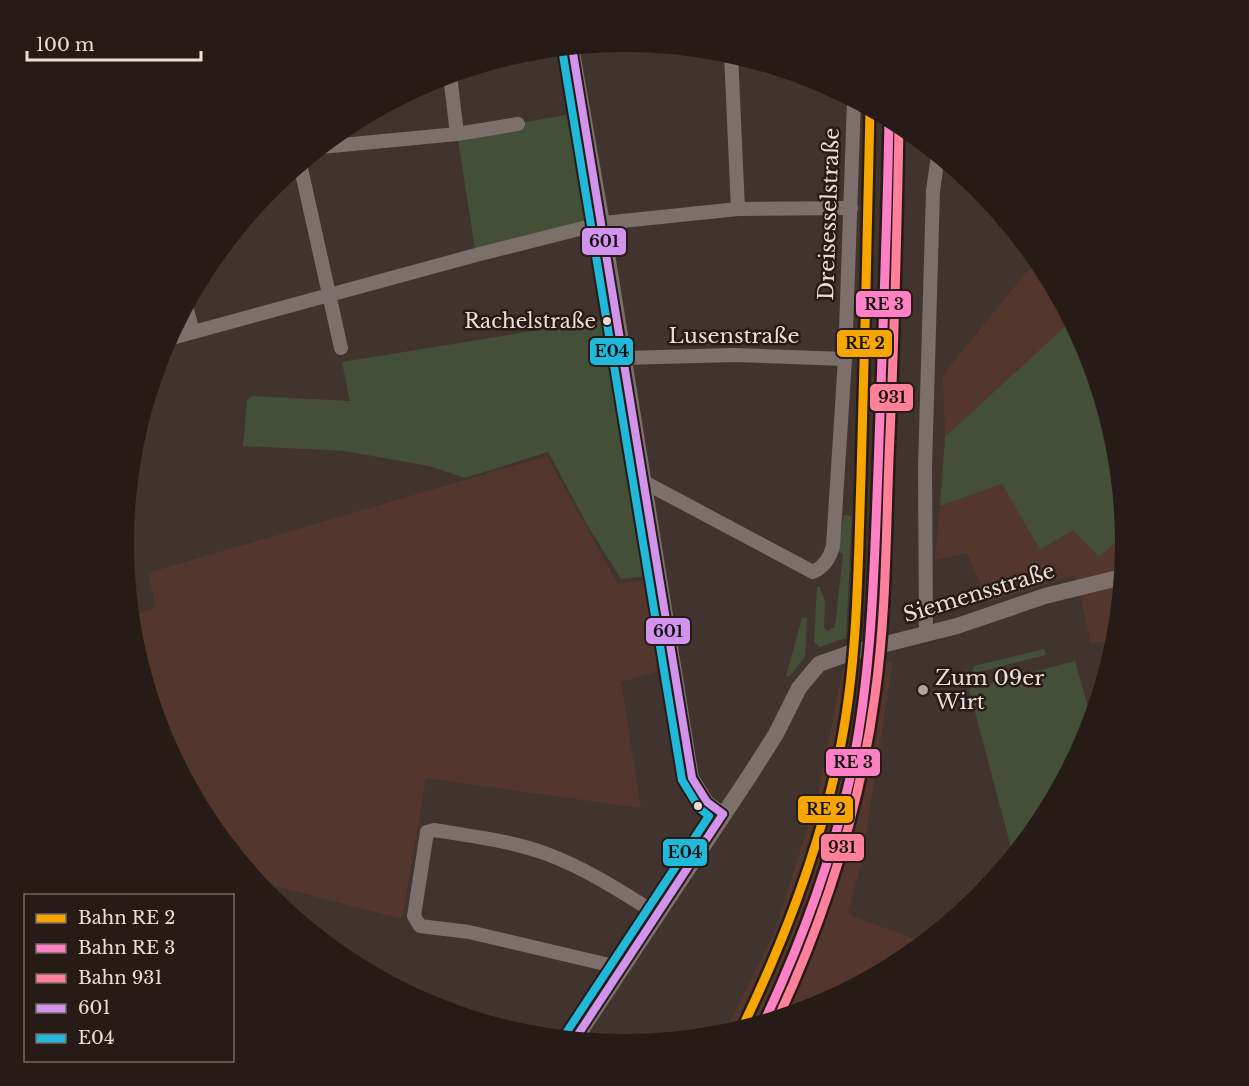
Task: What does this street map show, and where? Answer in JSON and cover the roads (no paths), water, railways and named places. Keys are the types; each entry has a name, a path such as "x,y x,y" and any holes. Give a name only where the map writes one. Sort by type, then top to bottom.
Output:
{"main road":[{"name":"Siemensstraße","path":"580,1031 776,734 805,679 819,664 850,653 926,634 1063,591 1114,580"}],"street":[{"path":"574,56 603,223 692,778 707,802 723,814"},
{"path":"731,65 738,209"},
{"path":"451,85 458,134"},
{"name":"Dreisesselstraße","path":"644,482 813,572 820,568 831,555 845,359 854,110"},
{"path":"338,145 458,134 518,124"},
{"path":"926,634 925,467 933,191 937,165"},
{"path":"302,173 327,295 341,348"},
{"path":"180,336 603,223 738,209 851,208"},
{"path":"189,318 193,332"},
{"name":"Lusenstraße","path":"623,358 735,355 845,359"},
{"path":"622,968 469,932 420,926 414,916 429,830 496,841 546,854 583,869 657,914"}],"rail line":[{"name":"931","path":"783,1007 811,940 839,860 860,779 875,695 885,577 899,136"}],"place":[{"name":"Rachelstraße","path":"607,321"},
{"name":"Zum 09er Wirt","path":"923,690"}]}
